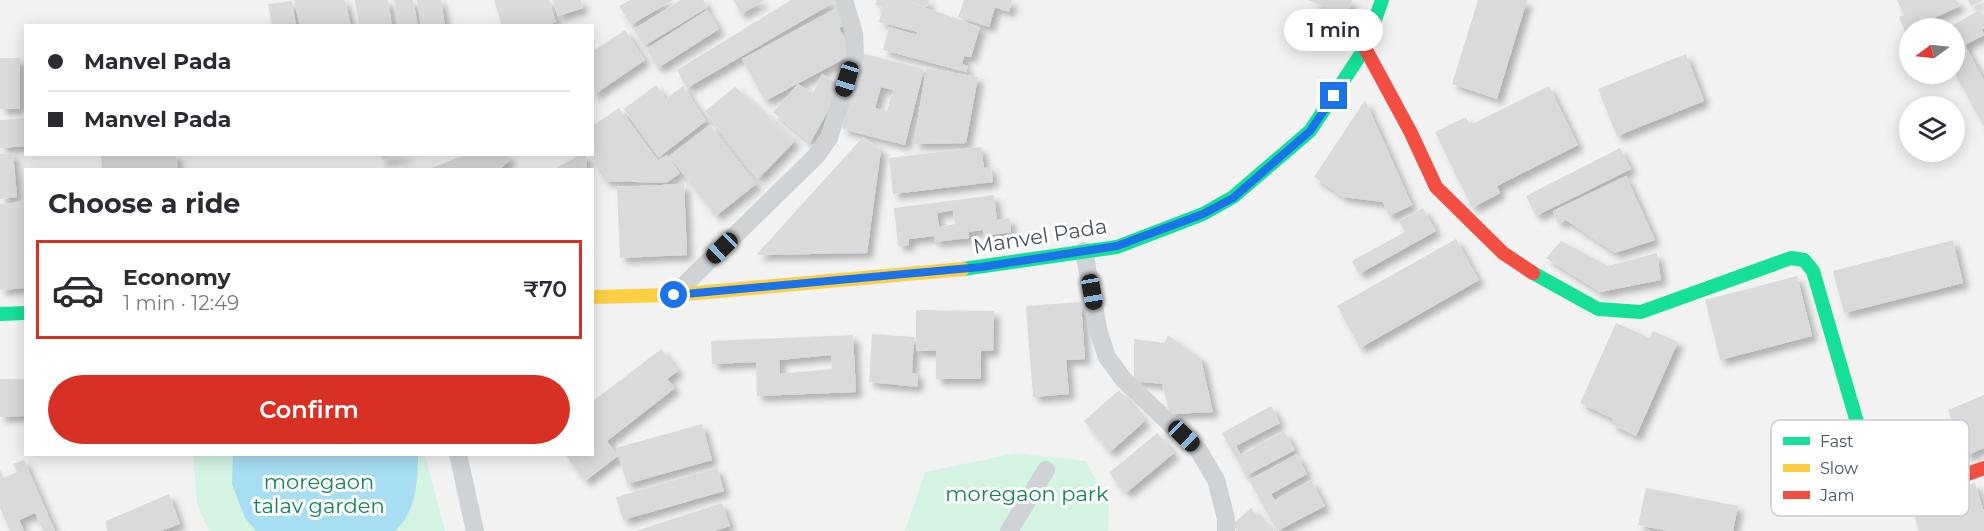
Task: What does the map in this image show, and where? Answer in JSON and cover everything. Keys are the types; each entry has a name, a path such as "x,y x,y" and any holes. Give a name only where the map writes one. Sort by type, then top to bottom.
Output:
{"main road":[{"name":"Manvel Pada","path":"594,297 674,295 981,267 1117,246 1203,214 1233,198 1310,131 1365,48 1383,0"},
{"path":"1365,48 1411,133 1436,188 1503,252 1546,281 1598,309 1641,312 1791,258 1802,257 1808,261 1813,271 1857,420"},
{"path":"0,314 24,313"},
{"path":"1969,473 1984,468"}],"street":[{"path":"674,295 817,155 829,138 855,56 854,33 844,0"},
{"path":"1084,251 1099,333 1107,357 1123,379 1199,451 1216,480 1226,518 1226,531"},
{"path":"458,456 475,531"},
{"path":"1009,531 1046,470"}],"green space":[{"name":"moregaon park","path":"1017,453 1086,461 1109,504 1108,531 905,531 925,472"},
{"name":"moregaon talav garden","path":"193,456 425,456 445,531 209,531 197,504"}],"water":[{"name":"moregaon talav garden","path":"233,456 418,456 412,505 395,531 256,531 245,518 232,484"}],"building":[{"path":"294,0 345,0 351,24 300,24"},
{"path":"355,0 388,0 392,24 359,24"},
{"path":"394,0 413,0 418,24 399,24"},
{"path":"417,0 441,0 445,24 421,24"},
{"path":"494,0 549,0 556,22 550,24 501,24"},
{"path":"553,0 581,0 583,8 558,16"},
{"path":"630,0 673,0 631,25 619,6"},
{"path":"681,0 703,0 708,7 644,46 634,29"},
{"path":"733,0 765,0 741,14"},
{"path":"791,0 838,0 687,88 677,70"},
{"path":"877,0 929,0 927,7 909,2 980,27 971,57 964,56 962,64 968,66 966,72 883,50 889,27 917,35 918,32 879,22 883,7 875,5"},
{"path":"964,0 1012,0 1009,12 995,7 989,27 958,17"},
{"path":"1307,0 1352,0 1342,28 1323,21 1327,7"},
{"path":"1478,0 1527,0 1497,99 1452,84"},
{"path":"1897,0 1957,0 1960,6 1934,18 1899,18 1904,15"},
{"path":"1968,0 1984,0 1971,6"},
{"path":"292,1 296,24 272,24 268,4"},
{"path":"839,7 848,23 839,28 853,54 765,101 742,59"},
{"path":"707,10 719,29 658,68 646,49"},
{"path":"1979,10 1984,19 1982,29 1984,35 1965,45 1965,18"},
{"path":"625,30 645,60 594,95 594,51"},
{"path":"1965,45 1984,81 1984,127 1961,84 1965,84"},
{"path":"861,53 924,69 905,145 842,129","holes":["881,87 893,90 887,111 875,108"]},
{"path":"1686,54 1704,101 1617,136 1598,89"},
{"path":"0,58 20,58 20,109 0,109"},
{"path":"926,68 978,77 966,143 914,144"},
{"path":"822,74 842,86 810,143 773,112 798,84 813,93"},
{"path":"656,85 666,99 683,86 706,121 659,157 624,109"},
{"path":"1549,86 1578,145 1497,186 1500,193 1472,208 1435,132 1466,117 1470,125"},
{"path":"735,87 795,141 758,179 705,111"},
{"path":"1365,100 1412,205 1389,216 1383,202 1343,197 1314,177"},
{"path":"619,108 658,161 667,155 680,173 666,183 605,181 590,156 594,156 594,125"},
{"path":"24,118 24,146 0,148 0,120"},
{"path":"710,125 756,184 716,216 669,156"},
{"path":"863,137 881,150 867,253 756,255"},
{"path":"981,147 984,168 991,167 993,182 893,194 889,158"},
{"path":"1620,148 1631,169 1536,216 1526,196"},
{"path":"13,153 17,197 0,199 0,154"},
{"path":"101,156 176,156 178,168 102,168"},
{"path":"381,156 406,156 382,160"},
{"path":"462,156 508,156 509,161 501,168 432,168"},
{"path":"578,156 586,156 587,168 556,168"},
{"path":"1626,176 1655,240 1615,253 1566,220 1558,224 1553,211"},
{"path":"684,184 687,255 620,258 617,187"},
{"path":"994,195 997,220 1010,218 1011,232 984,236 983,230 968,232 969,238 935,242 934,236 909,239 909,245 898,246 894,208","holes":["953,210 955,224 939,227 937,213"]},
{"path":"24,202 24,288 0,290 0,204"},
{"path":"1423,208 1436,231 1359,274 1352,261 1405,232 1399,221"},
{"path":"1456,239 1479,280 1360,348 1337,306"},
{"path":"1953,240 1963,283 1844,313 1833,271"},
{"path":"1561,241 1608,266 1657,253 1661,280 1600,292 1546,258"},
{"path":"1797,276 1812,336 1720,360 1705,300"},
{"path":"1081,302 1085,359 1066,360 1069,394 1033,397 1026,306"},
{"path":"916,310 994,311 993,351 981,351 981,379 936,379 936,351 916,351"},
{"path":"1616,323 1650,338 1653,331 1678,342 1636,436 1611,424 1614,419 1580,403"},
{"path":"872,334 914,337 912,373 918,374 917,387 869,382"},
{"path":"853,335 856,392 757,396 756,362 712,364 711,341","holes":["831,355 832,369 780,374 779,360"]},
{"path":"1168,335 1201,359 1213,412 1170,414 1162,384 1134,381 1134,339 1164,343"},
{"path":"661,349 678,371 667,379 675,388 607,441 618,456 585,481 566,456 594,456 594,400"},
{"path":"0,379 24,379 24,416 0,417"},
{"path":"1119,390 1145,421 1110,452 1084,421"},
{"path":"1984,395 1984,448 1969,455 1969,420 1952,420 1948,410"},
{"path":"1271,406 1280,423 1236,446 1241,455 1284,431 1295,450 1246,476 1222,433"},
{"path":"702,424 712,460 627,484 616,448"},
{"path":"1157,433 1174,453 1126,493 1109,473"},
{"path":"1297,454 1307,474 1271,494 1275,500 1311,480 1325,506 1277,531 1249,480"},
{"path":"24,460 55,531 43,531 35,513 19,520 24,531 10,531 0,508 0,470 4,478 17,472 13,464"},
{"path":"717,468 724,491 623,520 616,497"},
{"path":"1975,483 1984,512 1984,531 1919,531 1915,516 1969,516 1969,485"},
{"path":"1646,488 1738,506 1733,531 1668,531 1638,525"},
{"path":"169,494 180,524 161,531 107,531 106,521"},
{"path":"722,503 730,526 714,531 636,531"},
{"path":"1251,508 1271,531 1238,531 1232,525"}],"traffic: fast":[{"path":"963,269 1117,247 1203,214 1233,197 1310,131 1365,48 1382,0"},
{"path":"1533,273 1598,309 1641,312 1791,258 1804,260 1813,271 1856,420"},
{"path":"0,314 24,313"}],"traffic: slow":[{"path":"594,297 674,295 963,269"}],"traffic: jam":[{"path":"1365,48 1411,133 1436,187 1503,253 1533,273"},
{"path":"1969,473 1984,468"}],"route":[{"path":"674,295 981,267 1117,246 1203,214 1233,198 1310,131 1334,96"}]}
